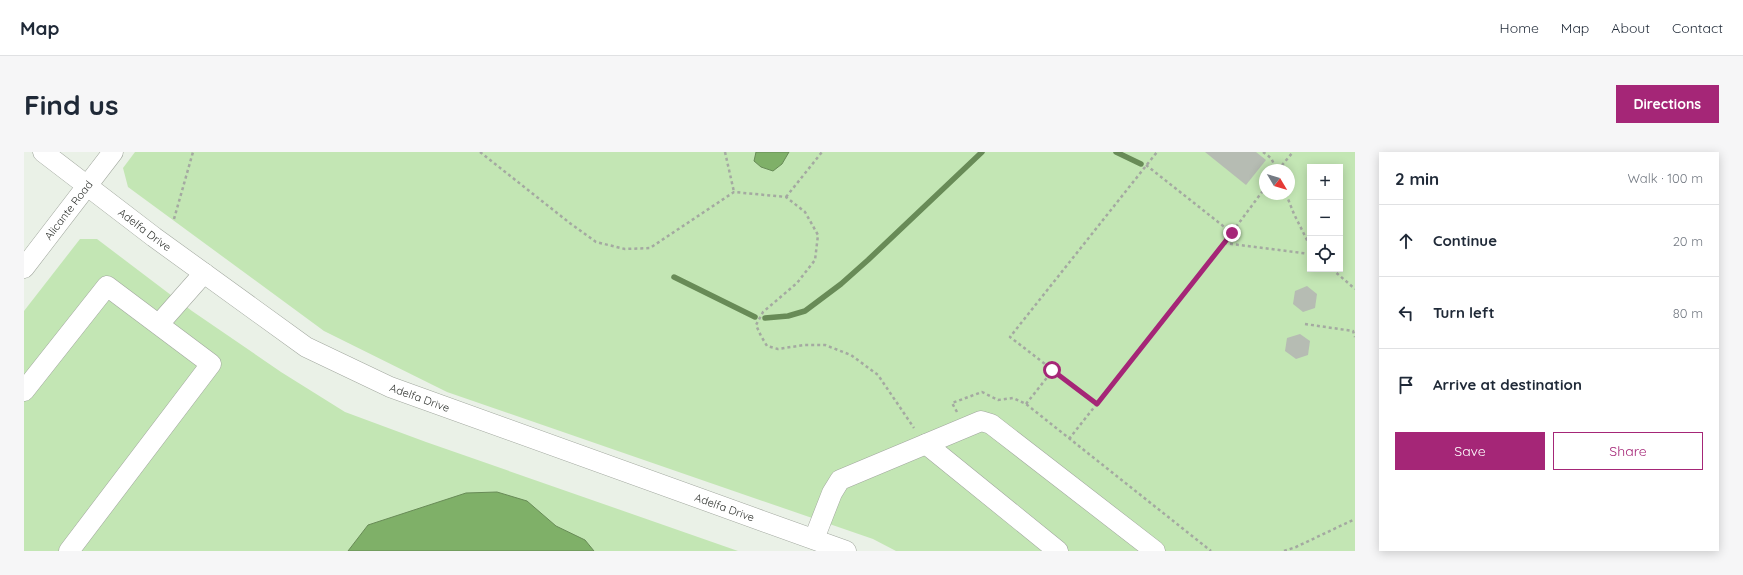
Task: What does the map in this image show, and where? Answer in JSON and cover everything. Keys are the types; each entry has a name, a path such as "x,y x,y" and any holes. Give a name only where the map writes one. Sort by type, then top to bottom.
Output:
{"street":[{"name":"Adelfa Drive","path":"43,152 154,237 306,346 390,387 846,551"},
{"name":"Alicante Road","path":"24,268 113,152"},
{"path":"159,324 204,273"},
{"path":"24,391 107,286 211,364 69,551"},
{"path":"814,539 832,493 840,480 922,439 981,421 991,424 1155,551"},
{"path":"922,439 1058,551"}],"path":[{"path":"174,219 193,152"},
{"path":"480,152 570,224 596,242 625,248 650,248 734,192 786,197 805,212 818,235 815,260 797,283 763,312 756,325 761,336 768,346 778,349 804,345 825,345 850,355 878,375 922,439"},
{"path":"725,152 734,192"},
{"path":"786,197 822,152"},
{"path":"1097,404 1010,337 1157,152"},
{"path":"1263,152 1274,164"},
{"path":"1283,164 1293,152"},
{"path":"1146,165 1232,233"},
{"path":"1069,439 1232,233 1259,196"},
{"path":"1288,200 1307,240"},
{"path":"1224,243 1307,254"},
{"path":"1335,272 1355,289"},
{"path":"1305,324 1354,330 1355,337"},
{"path":"1026,404 1052,370"},
{"path":"958,413 952,403 982,392 998,400 1013,398 1026,404 1212,551"},
{"path":"1284,551 1355,520"}],"shaded area":[{"path":"135,152 1355,152 1355,551 896,551 873,539 447,392 324,331 128,187 123,168"},
{"path":"756,152 789,152 782,164 773,171 761,167 754,161"},
{"path":"80,239 97,239 192,311 281,372 345,412 426,442 738,551 24,551 24,311"},
{"path":"497,492 527,501 556,526 585,540 594,551 348,551 368,525 466,493"}],"building":[{"path":"1205,152 1256,152 1266,160 1263,164 1259,164 1259,169 1246,185"},
{"path":"1307,286 1317,294 1315,308 1303,312 1293,304 1295,291"},
{"path":"1300,334 1310,341 1308,355 1296,359 1285,351 1287,338"}],"waterway":[{"path":"765,318 788,316 805,311 841,284 982,152"},
{"path":"1116,152 1141,164"},
{"path":"674,277 755,317"}],"route":[{"path":"1052,370 1097,404 1232,233"}]}
